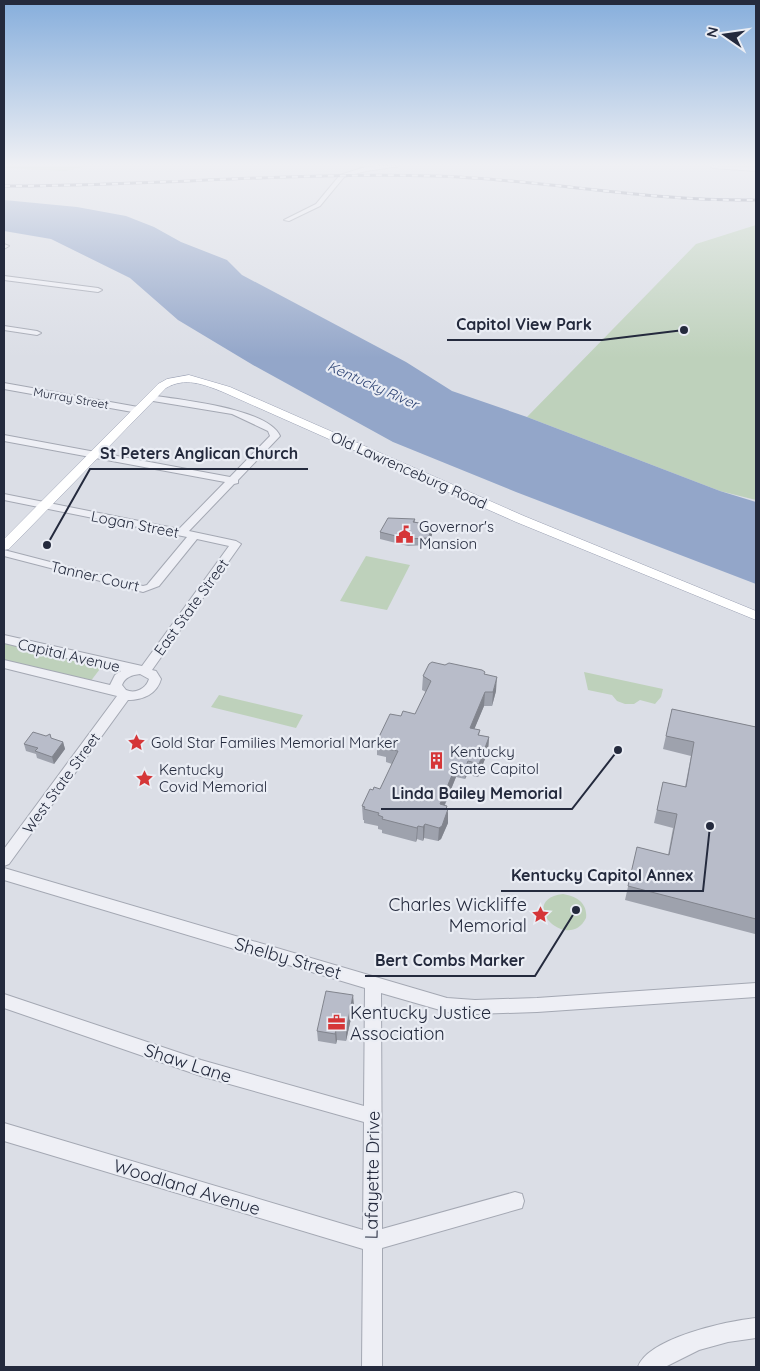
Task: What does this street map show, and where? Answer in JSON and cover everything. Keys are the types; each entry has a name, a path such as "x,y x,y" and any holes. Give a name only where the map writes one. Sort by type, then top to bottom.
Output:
{"main road":[{"name":"Old Lawrenceburg Road","path":"4,546 168,382 174,379 200,380 235,393 520,519 756,616"}],"street":[{"path":"4,278 98,290"},
{"path":"4,328 37,333"},
{"name":"Murray Street","path":"4,386 138,410"},
{"path":"150,398 234,412 272,429 275,436 234,481 182,533"},
{"path":"4,438 234,481"},
{"name":"Logan Street","path":"4,497 236,544"},
{"name":"Tanner Court","path":"4,554 143,589 155,584 194,536"},
{"name":"East State Street","path":"140,670 236,544"},
{"name":"Capital Avenue","path":"4,639 140,670 154,677 155,684 152,688 139,695 121,697 4,664"},
{"name":"Capital Avenue","path":"121,697 116,685 117,681 123,674 140,670"},
{"name":"West State Street","path":"4,860 121,697"},
{"name":"Shelby Street","path":"6,879 448,1005 475,1007 608,1001 756,990"},
{"name":"Lafayette Drive","path":"372,1367 373,983"},
{"name":"Shaw Lane","path":"4,1001 201,1068 374,1117"},
{"name":"Woodland Avenue","path":"4,1132 371,1242"},
{"path":"371,1242 516,1202"},
{"path":"648,1367 667,1355 700,1341 735,1331 756,1328"}],"green space":[{"path":"740,230 756,230 756,500 720,491 527,417 696,244"},
{"path":"366,556 410,565 387,610 340,601"},
{"path":"4,642 103,665 90,682 4,661"},
{"path":"584,672 663,689 661,697 655,704 640,700 634,704 625,704 617,701 612,695 588,690"},
{"path":"219,695 303,715 296,728 211,707"},
{"path":"563,894 577,899 585,908 586,918 578,928 568,930 558,928 544,914 544,905 549,898"}],"water":[{"name":"Kentucky River","path":"159,230 181,242 227,260 242,275 406,362 452,391 527,417 720,491 756,502 756,584 516,492 393,442 253,365 178,320 130,278 51,239 4,231"}],"building":[{"path":"388,518 415,519 413,522 426,524 424,527 432,529 428,538 408,539 380,532"},
{"name":"Kentucky State Capitol","path":"432,662 445,665 449,663 482,670 485,672 484,674 497,677 493,692 485,692 470,728 480,730 478,735 489,737 479,764 468,761 466,766 457,763 440,804 447,806 446,809 448,809 442,826 439,828 425,824 423,827 418,826 417,828 382,819 383,817 378,815 379,813 364,809 365,807 362,806 370,789 373,790 374,787 380,789 398,751 386,749 388,744 377,741 390,714 401,716 403,711 415,714 431,681 423,676"},
{"path":"672,709 756,727 756,919 628,886 637,847 669,855 677,814 657,810 663,782 686,787 694,742 666,736"},
{"path":"33,732 46,736 50,734 51,738 63,742 52,757 35,751 38,748 24,744"},
{"name":"Kentucky Justice Association","path":"326,991 353,995 346,1031 336,1030 335,1034 317,1031"}],"place":[{"name":"Capitol View Park","path":"684,330"},
{"name":"Governor's Mansion","path":"405,535"},
{"name":"St Peters Anglican Church","path":"47,545"},
{"name":"Gold Star Families Memorial Marker","path":"137,742"},
{"name":"Linda Bailey Memorial","path":"618,750"},
{"name":"Kentucky State Capitol","path":"436,760"},
{"name":"Kentucky Covid Memorial","path":"145,778"},
{"name":"Kentucky Capitol Annex","path":"710,826"},
{"name":"Bert Combs Marker","path":"576,910"},
{"name":"Charles Wickliffe Memorial","path":"541,914"},
{"name":"Kentucky Justice Association","path":"336,1022"}]}
